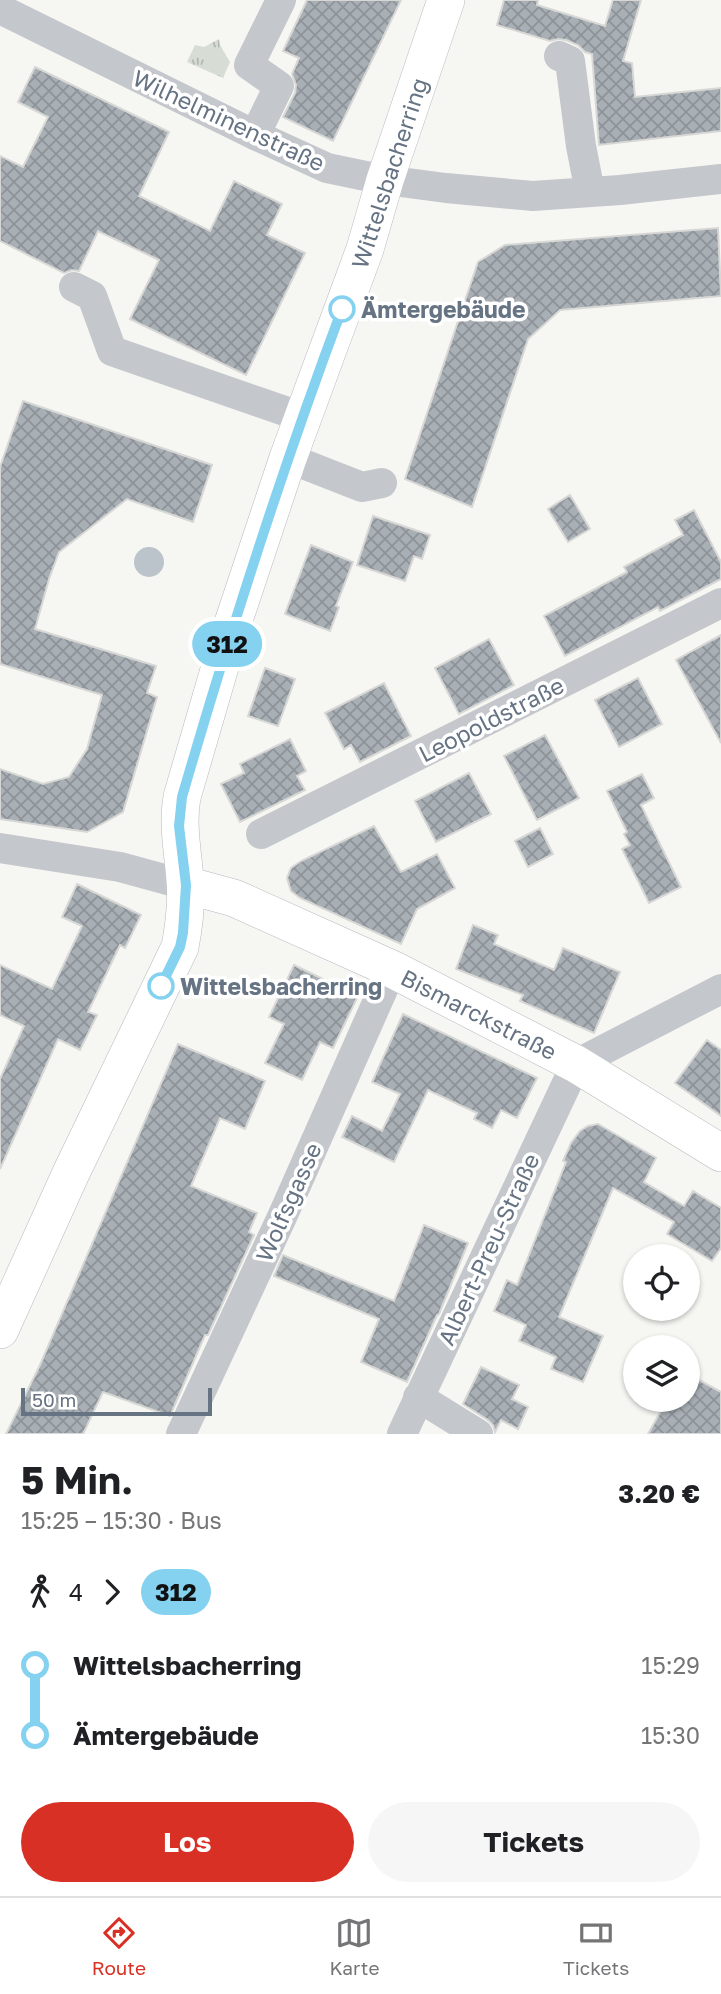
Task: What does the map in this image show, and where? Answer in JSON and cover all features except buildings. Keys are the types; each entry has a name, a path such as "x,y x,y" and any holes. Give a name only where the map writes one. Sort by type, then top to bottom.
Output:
{"main road":[{"name":"Wittelsbacherring","path":"0,1330 180,947 186,885 179,826 182,797 231,629 302,417 365,249 385,180 446,0"},
{"name":"Bismarckstraße","path":"186,885 234,898 392,969 576,1064 721,1153"}],"street":[{"path":"255,135 279,86 249,65 281,0"},
{"name":"Wilhelminenstraße","path":"0,9 327,168 385,180 458,190 533,196 721,179"},
{"path":"559,56 570,61 590,192"},
{"path":"74,287 92,296 112,351 302,417"},
{"path":"288,458 362,487 382,483"},
{"name":"Leopoldstraße","path":"261,834 721,603"},
{"path":"0,848 120,867 186,885"},
{"name":"Wolfsgasse","path":"181,1434 282,1217 392,969"},
{"path":"576,1064 721,989"},
{"name":"Albert-Preu-Straße","path":"402,1434 576,1064"},
{"path":"418,1397 478,1434"}],"green space":[{"path":"219,39 230,62 223,78 187,62 195,45 204,47"}],"shaded area":[{"path":"149,547 160,551 164,562 160,573 149,577 138,573 134,562 138,551"}],"bus line":[{"name":"312","path":"161,986 180,947 183,933 186,885 179,826 182,797 247,580 342,309"}],"place":[{"name":"Ämtergebäude","path":"342,309"},
{"name":"Wittelsbacherring","path":"161,986"}]}
